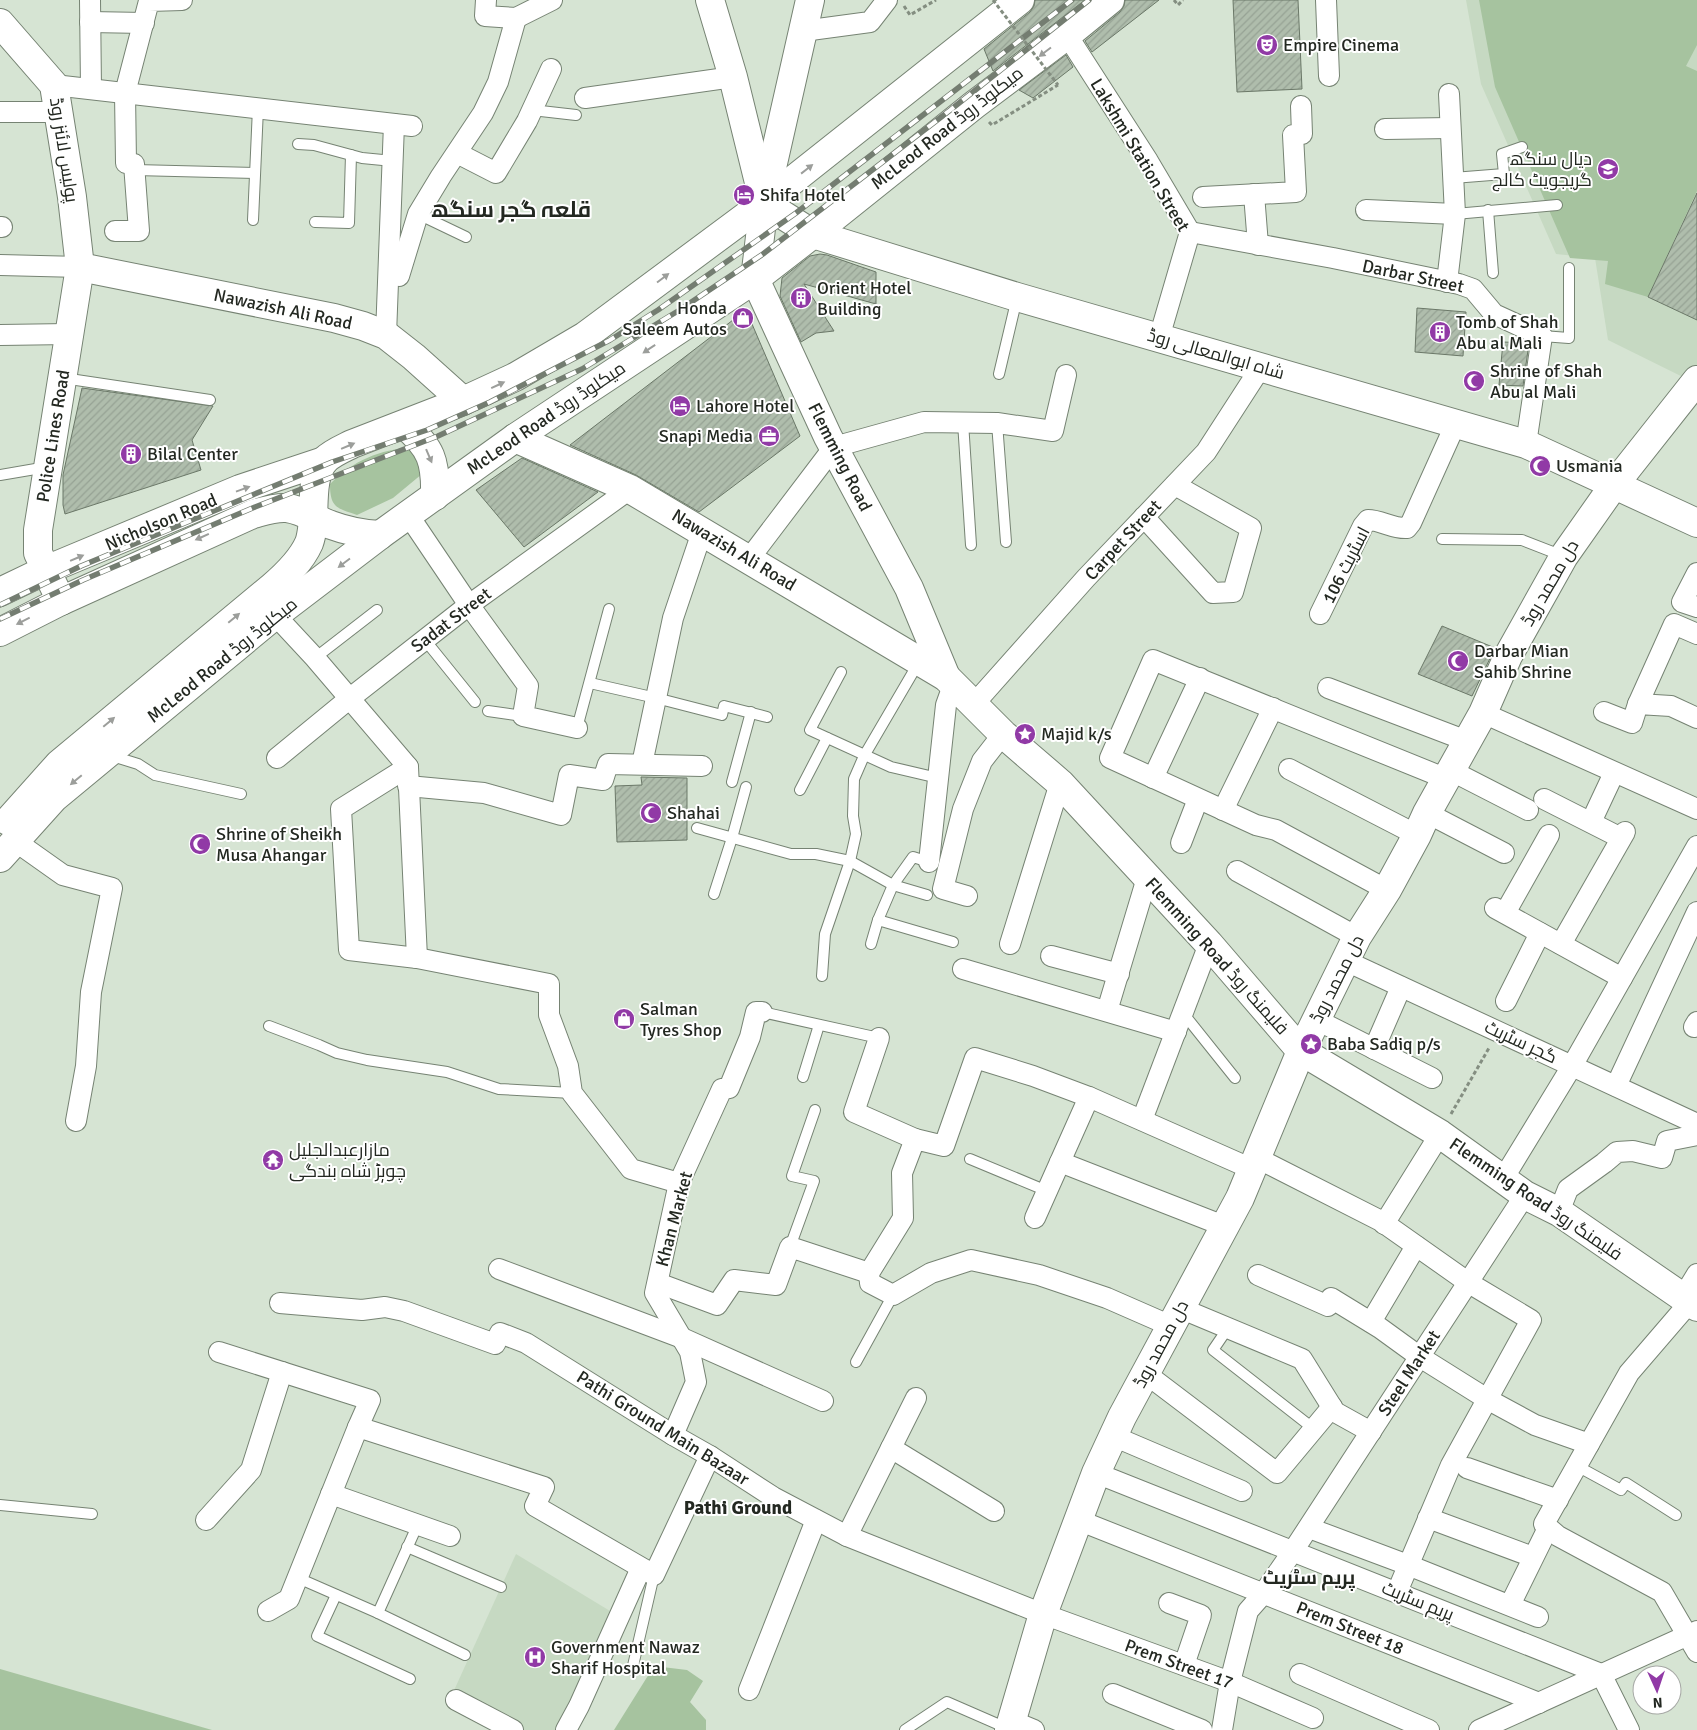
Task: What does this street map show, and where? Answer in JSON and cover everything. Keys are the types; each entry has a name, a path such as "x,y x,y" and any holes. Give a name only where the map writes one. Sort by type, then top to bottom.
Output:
{"street":[{"path":"90,0 92,89"},
{"path":"115,231 139,231 134,164 126,163 125,93 149,1 182,0"},
{"path":"486,0 485,16 516,18 552,0"},
{"path":"710,0 733,76 764,203"},
{"path":"754,278 764,203 810,0"},
{"path":"803,31 870,22 887,0"},
{"path":"324,461 344,448 463,402 515,377 585,336 764,203 1020,0"},
{"name":"McLeod Road میکلوڈ روڈ","path":"5,843 54,798 275,615 380,535 515,438 754,278 813,234 974,104 1067,35 1110,0"},
{"path":"1326,0 1329,76"},
{"path":"389,273 399,276 418,214 483,113 498,82 516,18"},
{"path":"90,22 144,24"},
{"name":"پولیس لائنز روڈ","path":"0,23 54,84 72,197 80,267"},
{"name":"Lakshmi Station Street","path":"1067,35 1148,161 1190,232 1159,338"},
{"path":"457,153 496,173 532,110 551,69"},
{"path":"580,106 733,76"},
{"path":"54,84 403,125 393,161 386,335"},
{"path":"1447,282 1455,214 1449,94"},
{"path":"1203,197 1296,192 1293,135 1302,134 1301,106"},
{"path":"0,112 59,112"},
{"path":"1385,128 1450,128"},
{"path":"1254,194 1258,245"},
{"name":"شاہ ابوالمعالی روڈ","path":"764,203 813,234 1018,297 1526,444 1697,523"},
{"path":"1366,210 1455,214"},
{"name":"Darbar Street","path":"1190,232 1447,282 1473,289 1494,314 1542,336"},
{"path":"0,265 80,267"},
{"name":"Police Lines Road","path":"61,601 38,552 38,530 80,267"},
{"name":"Nawazish Ali Road","path":"80,267 334,318 363,326 386,335 414,357 463,402"},
{"name":"Flemming Road","path":"754,278 834,447 909,588 959,689"},
{"path":"0,335 69,334"},
{"path":"1526,444 1542,336"},
{"name":"Carpet Street","path":"929,862 946,705 952,692 959,689 1086,578 1175,485 1206,452 1261,367"},
{"path":"749,560 834,447 924,422 997,422 1053,431 1066,375"},
{"name":"دل محمد روڈ","path":"1016,1728 1043,1614 1096,1473 1145,1373 1240,1198 1301,1050 1351,949 1387,890 1483,713 1508,656 1564,556 1614,485 1697,380"},
{"name":"اسٹریٹ 106","path":"1320,614 1363,526 1368,520 1375,520 1400,529 1407,528 1411,523 1456,424"},
{"path":"405,425 420,438 431,456 436,475 435,496"},
{"name":"Nawazish Ali Road","path":"515,438 630,488 920,661 959,689"},
{"name":"McLeod Road میکلوڈ روڈ","path":"5,843 58,764 283,577 298,562 308,544 312,531 315,486 324,461"},
{"name":"Nicholson Road","path":"0,592 46,570 240,489 324,461"},
{"path":"1144,517 1213,594 1233,592 1251,528 1175,485"},
{"name":"Sadat Street","path":"277,758 469,605 630,488"},
{"name":"Nicholson Road","path":"0,632 61,601 253,514 277,508 287,508 313,517"},
{"path":"409,516 469,605 528,686 523,716 577,728"},
{"path":"313,517 346,530 380,535"},
{"path":"642,764 673,618 702,532"},
{"path":"1697,573 1682,602 1697,607"},
{"path":"275,615 315,658 349,699 408,777 417,958"},
{"path":"1604,712 1632,723 1638,704 1674,624 1697,634"},
{"path":"1387,890 1276,830 1256,825 1110,758 1153,660 1448,775 1528,810"},
{"path":"1153,778 1200,678"},
{"path":"1328,688 1467,741"},
{"name":"Flemming Road فلیمنگ روڈ","path":"959,689 1003,734 1060,783 1209,944 1301,1050 1440,1134 1525,1195 1559,1212 1690,1302"},
{"path":"1638,704 1671,706 1697,718"},
{"path":"1223,810 1273,708"},
{"path":"1483,713 1697,809"},
{"path":"967,896 944,889 963,809 982,761 1003,734"},
{"path":"679,1184 631,1169 572,1093 568,1066 549,1015 549,984 417,958 349,950 341,809 408,777 484,792 561,815 569,775 603,780 608,764 702,766"},
{"path":"1289,769 1422,824 1504,853"},
{"path":"1591,822 1614,773"},
{"path":"1010,944 1060,783"},
{"path":"1181,843 1198,799"},
{"path":"1544,799 1623,835 1561,944"},
{"path":"1549,835 1500,911 1622,978"},
{"path":"5,843 63,874 112,888 91,992 86,1066 76,1121"},
{"path":"1503,1179 1572,1066 1697,846"},
{"name":"گجر سٹریٹ","path":"1237,871 1351,949 1402,987 1697,1124"},
{"path":"1107,1011 1147,878"},
{"path":"1616,1086 1697,912"},
{"path":"1506,1001 1540,933"},
{"path":"1142,1120 1209,944"},
{"path":"1051,956 1118,974"},
{"path":"963,969 1176,1032"},
{"path":"1374,1049 1402,987"},
{"name":"Khan Market","path":"673,1435 696,1382 690,1352 656,1293 658,1283 679,1184 722,1089 729,1088 750,1036 756,1012 762,1012"},
{"path":"1316,1020 1432,1078"},
{"path":"879,1038 854,1112 915,1139 944,1146 975,1058 1033,1076 1089,1097 1254,1164 1384,1224 1468,1283 1531,1320 1451,1465 1397,1592"},
{"path":"1035,1218 1089,1097"},
{"path":"1384,1224 1440,1134"},
{"path":"1559,1212 1568,1189 1604,1164 1617,1152 1633,1151 1662,1158 1667,1141 1697,1135"},
{"path":"915,1139 902,1173 903,1218 870,1273 870,1283 893,1295 931,1273 971,1260 1039,1275 1107,1298 1176,1317 1228,1328 1302,1359 1335,1412 1371,1432"},
{"path":"1060,1162 1224,1226"},
{"name":"Steel Market","path":"1222,1730 1230,1682 1248,1610 1263,1594 1293,1552 1525,1195"},
{"path":"1371,1322 1416,1246"},
{"path":"658,1283 717,1305 734,1280 776,1285 790,1247 870,1273"},
{"path":"499,1269 682,1338 823,1400"},
{"path":"1258,1274 1328,1306 1331,1298 1371,1322 1420,1357 1487,1399 1535,1425 1589,1444"},
{"path":"1479,1730 1601,1674 1694,1639 1662,1592 1558,1536 1544,1524 1629,1373 1690,1302 1697,1274"},
{"name":"Pathi Ground Main Bazaar","path":"280,1303 362,1310 385,1306 495,1344 500,1332 526,1343 773,1497 816,1520 847,1536 1043,1614"},
{"path":"219,1352 370,1400 289,1599 268,1611"},
{"path":"206,1520 250,1470 282,1372"},
{"path":"1145,1373 1277,1473 1332,1408"},
{"path":"847,1536 916,1398"},
{"path":"358,1427 544,1487 535,1506 648,1572"},
{"path":"1113,1436 1242,1491"},
{"path":"891,1448 994,1511"},
{"path":"566,1730 710,1456"},
{"path":"1467,1468 1558,1500"},
{"name":"پریم سٹریٹ","path":"1096,1473 1601,1674"},
{"path":"331,1494 450,1536"},
{"path":"1428,1518 1533,1558"},
{"path":"749,1690 816,1520"},
{"name":"Prem Street 18","path":"1078,1520 1539,1703"},
{"path":"1309,1528 1408,1565 1538,1618"},
{"path":"1510,1606 1548,1528"},
{"path":"1169,1604 1201,1615 1184,1665"},
{"name":"Prem Street 17","path":"1043,1614 1230,1682 1313,1718"},
{"path":"1300,1674 1429,1730"},
{"path":"1601,1674 1629,1730"},
{"path":"1114,1694 1202,1730"},
{"path":"456,1700 513,1730"}],"lane":[{"path":"532,110 580,106"},
{"path":"253,220 258,108"},
{"path":"298,144 314,145 362,158 393,161"},
{"path":"1453,178 1504,174 1502,154 1522,147"},
{"path":"315,222 349,223 351,155"},
{"path":"135,170 255,173"},
{"path":"1455,214 1557,205"},
{"path":"1488,210 1493,273"},
{"path":"418,214 466,237"},
{"path":"1542,336 1568,338 1569,268"},
{"path":"998,374 1018,297"},
{"path":"62,378 210,400"},
{"path":"963,422 971,545"},
{"path":"997,422 1006,542"},
{"path":"0,475 48,467"},
{"path":"1442,539 1522,540 1564,556"},
{"path":"577,728 609,609"},
{"path":"315,658 377,610"},
{"path":"425,640 475,702"},
{"path":"822,976 825,934 850,861 856,834 853,816 854,779 864,756 920,661"},
{"path":"841,672 810,730 891,767 938,778"},
{"path":"590,683 722,715 724,706 767,716"},
{"path":"488,711 523,716"},
{"path":"732,782 751,712"},
{"path":"800,790 827,738"},
{"path":"107,755 138,764 155,776 242,794"},
{"path":"714,894 746,786"},
{"path":"697,828 791,854 816,854 850,861 893,885 927,895"},
{"path":"871,944 878,920 893,885 913,857 929,862"},
{"path":"878,920 953,942"},
{"path":"762,1012 879,1038"},
{"path":"1183,1012 1235,1078"},
{"path":"803,1077 819,1025"},
{"path":"269,1026 337,1053 366,1060 447,1072 499,1089 572,1093"},
{"path":"790,1247 814,1181 792,1176 815,1110"},
{"path":"970,1159 1047,1191"},
{"path":"856,1362 893,1295"},
{"path":"1228,1328 1213,1350 1314,1429"},
{"path":"1577,1466 1621,1490 1626,1483 1676,1515"},
{"path":"0,1505 92,1514"},
{"path":"378,1613 418,1524"},
{"path":"407,1547 501,1587"},
{"path":"632,1670 648,1572"},
{"path":"298,1578 378,1613 465,1655"},
{"path":"336,1595 317,1636 410,1680"},
{"path":"905,1730 947,1702 1016,1728"}],"path":[{"path":"910,15 936,0"},
{"path":"992,125 1058,85 993,0"},
{"path":"1174,0 1178,4 1183,0"},
{"path":"1440,1134 1498,1032"}],"shaded area":[{"name":"دیال سنگھ گریجویٹ کالج","path":"1466,0 1697,0 1697,384 1608,340 1595,258 1556,254 1481,84"},
{"name":"دیال سنگھ گریجویٹ کالج","path":"1479,0 1697,0 1697,45 1686,66 1697,71 1697,191 1648,297 1605,284 1608,261 1570,258 1495,87"},
{"path":"413,447 428,469 393,498 357,515 333,503 330,484 348,469 378,454"},
{"name":"Government Nawaz Sharif Hospital","path":"516,1554 620,1617 566,1730 513,1730 451,1697"},
{"path":"654,1666 687,1670 703,1681 690,1702 706,1720 706,1730 614,1730"},
{"path":"0,1669 212,1730 0,1730"}],"building":[{"path":"1035,0 1085,0 993,71 984,49 1030,12"},
{"path":"1125,0 1159,0 1092,52 1085,41 1120,12"},
{"name":"Empire Cinema","path":"1233,0 1298,0 1302,89 1237,92"},
{"path":"1066,55 1073,67 1033,98 1019,90"},
{"path":"1697,193 1697,320 1648,297"},
{"name":"Orient Hotel Building","path":"820,254 876,272 876,304 804,284 834,331 816,333 801,342 780,296 782,278 810,256"},
{"name":"Tomb of Shah Abu al Mali","path":"1417,308 1466,312 1463,356 1415,352"},
{"name":"Lahore Hotel","path":"746,310 800,436 699,512 636,475 570,445"},
{"path":"1503,342 1529,343 1523,386 1499,385"},
{"name":"Bilal Center","path":"82,388 213,406 192,440 201,470 65,514 63,505 63,475"},
{"path":"522,458 598,492 524,547 476,490"},
{"name":"Darbar Mian Sahib Shrine","path":"1442,626 1495,648 1472,696 1418,674"},
{"name":"Shahai","path":"641,777 687,778 687,840 617,842 615,786 642,785"}],"railway":[{"path":"0,605 81,566 332,462 427,430 490,402 610,340 658,310 796,213 1072,0"},
{"path":"0,619 83,580 255,507 438,436 582,369 678,311 763,254 949,111 1089,0"}],"place":[{"name":"Empire Cinema","path":"1267,45"},
{"name":"دیال سنگھ گریجویٹ کالج","path":"1608,169"},
{"name":"Shifa Hotel","path":"744,195"},
{"name":"Orient Hotel Building","path":"801,298"},
{"name":"Honda Saleem Autos","path":"743,318"},
{"name":"Tomb of Shah Abu al Mali","path":"1440,332"},
{"name":"Shrine of Shah Abu al Mali","path":"1474,381"},
{"name":"Lahore Hotel","path":"680,406"},
{"name":"Snapi Media","path":"769,436"},
{"name":"Bilal Center","path":"131,454"},
{"name":"Usmania","path":"1540,466"},
{"name":"Darbar Mian Sahib Shrine","path":"1458,661"},
{"name":"Majid k/s","path":"1025,734"},
{"name":"Shahai","path":"651,813"},
{"name":"Shrine of Sheikh Musa Ahangar","path":"200,844"},
{"name":"Salman Tyres Shop","path":"624,1019"},
{"name":"Baba Sadiq p/s","path":"1311,1044"},
{"name":"مازارعبدالجلیل چوہڑ شاہ بندگی","path":"273,1160"},
{"name":"Government Nawaz Sharif Hospital","path":"535,1657"}],"district":[{"name":"قلعہ گجر سنگھ","path":"511,209"},
{"name":"Pathi Ground","path":"738,1508"},
{"name":"پریم سٹریٹ","path":"1309,1578"}]}
